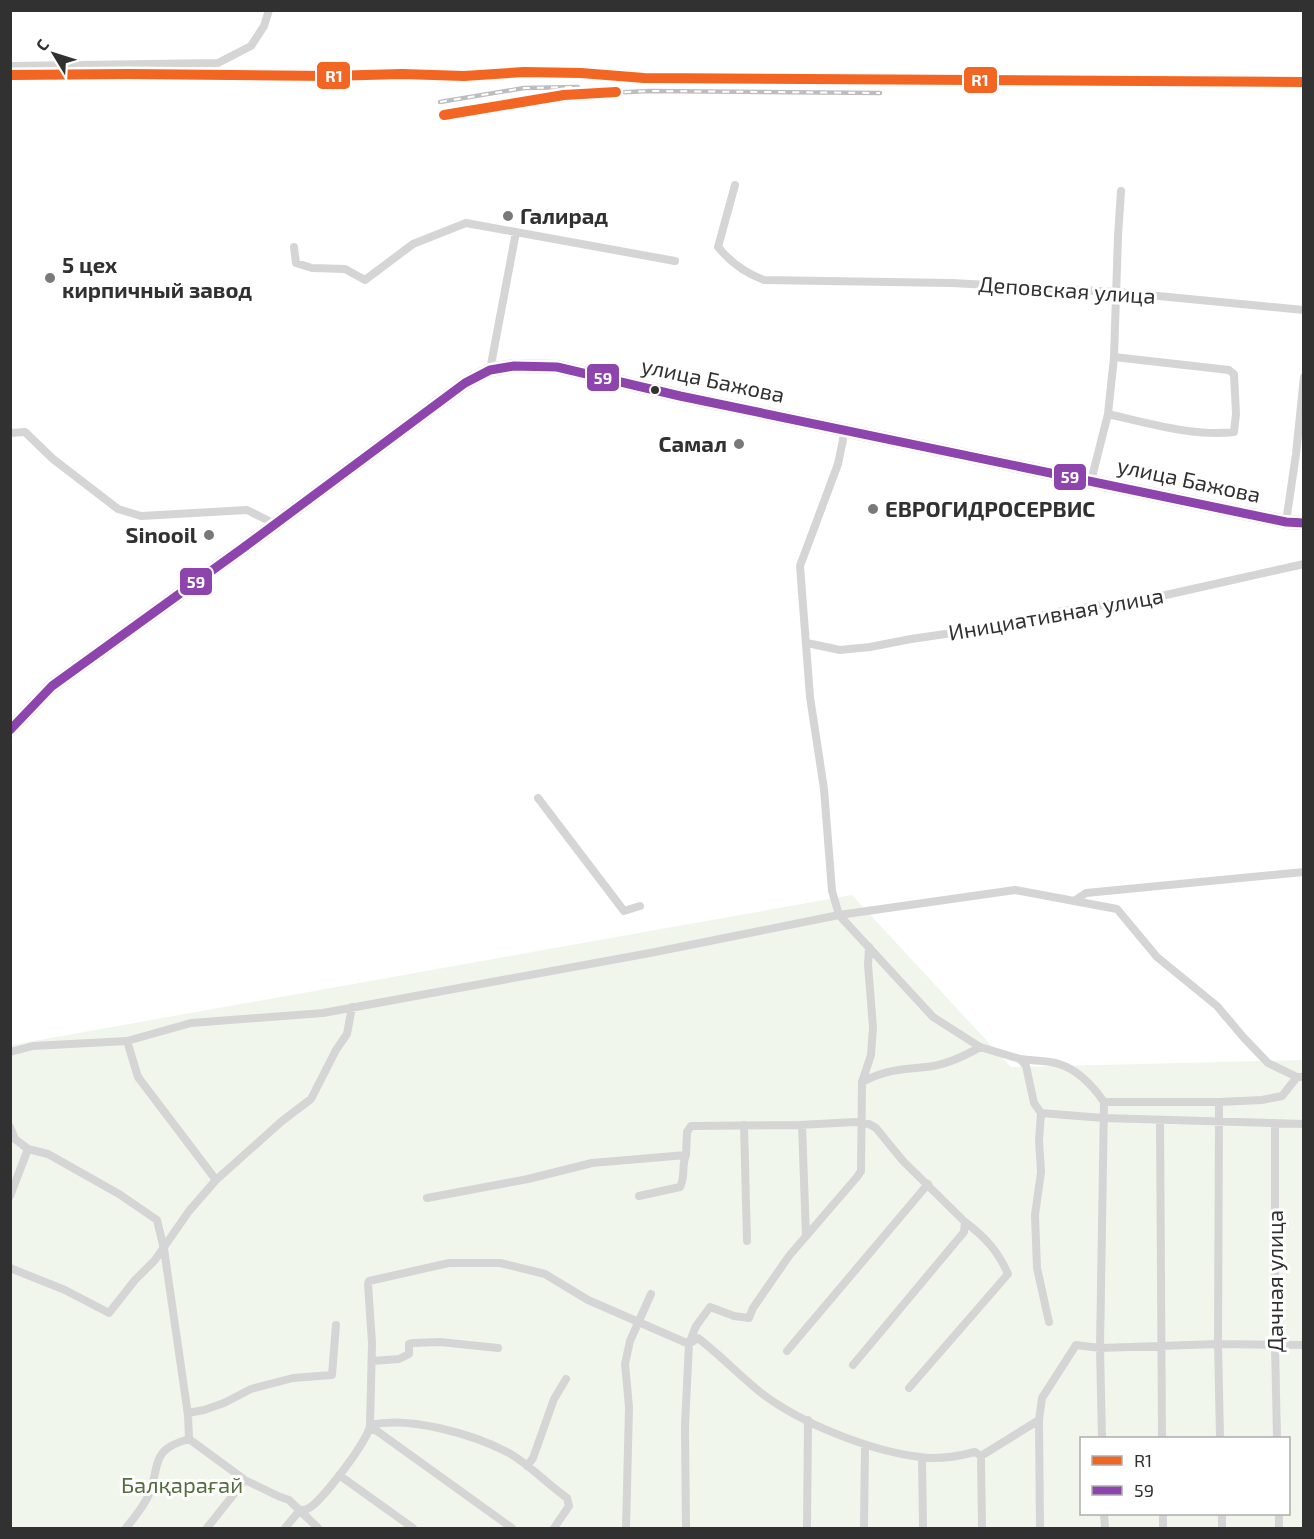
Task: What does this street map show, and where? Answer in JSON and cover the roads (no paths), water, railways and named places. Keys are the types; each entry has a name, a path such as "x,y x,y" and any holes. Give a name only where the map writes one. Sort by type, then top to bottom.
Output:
{"highway":[{"name":"улица Бажова","path":"10,730 52,686 465,383 490,370 514,366 557,367 680,396 1304,524"}],"street":[{"path":"10,66 218,63 250,46 264,26 269,10"},
{"name":"Деповская улица","path":"735,185 718,247 728,260 750,275 764,280 952,283 1117,291 1304,310"},
{"path":"1091,481 1108,414 1114,357 1121,191"},
{"path":"294,247 296,263 312,268 345,268 365,280 412,244 466,223 675,261"},
{"path":"490,370 516,232"},
{"path":"1108,414 1162,426 1220,434 1234,432 1236,414 1234,374 1229,369 1114,357"},
{"path":"1286,522 1300,455 1303,379"},
{"path":"845,430 838,464 800,567 810,697 824,789 832,891 839,915 933,1017 980,1047 1020,1059 1059,1064 1093,1086 1104,1102 1100,1348 1102,1437"},
{"path":"10,433 25,432 53,459 118,509 141,516 248,510 275,524"},
{"name":"Инициативная улица","path":"807,643 840,650 870,647 1064,611 1157,597 1304,564"},
{"path":"538,798 624,911 640,906"},
{"path":"1074,901 1086,893 1304,872"},
{"path":"10,1052 33,1046 127,1041 190,1023 323,1013 650,953 839,915 1015,890 1117,909 1157,957 1217,1006 1268,1063 1300,1077 1282,1096 1262,1100 1104,1102"},
{"path":"686,1528 685,1425 689,1344 696,1326 710,1307 734,1316 749,1318 753,1308 806,1236 861,1171 862,1082 872,1055 873,1027 867,964 869,947"},
{"path":"10,1268 65,1290 109,1313 164,1249 189,1211 216,1179 282,1121 311,1099 336,1050 347,1034 352,1007"},
{"path":"127,1041 138,1077 216,1179"},
{"path":"862,1082 890,1070 928,1067 962,1058 980,1047"},
{"path":"1020,1059 1026,1066 1034,1103 1041,1113 1039,1140 1041,1172 1035,1215 1036,1247 1037,1268 1049,1322"},
{"path":"1219,1102 1220,1437"},
{"path":"1041,1113 1103,1118 1304,1124"},
{"path":"1160,1120 1162,1437"},
{"path":"639,1196 680,1187 685,1177 683,1162 686,1155 687,1132 691,1126 862,1123 876,1128 903,1161 1000,1256 1008,1274 909,1388"},
{"name":"Дачная улица","path":"1275,1123 1277,1437"},
{"path":"744,1125 747,1241"},
{"path":"802,1125 806,1236"},
{"path":"10,1127 15,1139 28,1149 48,1154 119,1194 157,1220 164,1249 188,1413 189,1439"},
{"path":"10,1196 28,1149"},
{"path":"427,1198 528,1179 592,1162 686,1155"},
{"path":"787,1351 928,1184"},
{"path":"853,1365 964,1232 965,1222"},
{"path":"300,1510 308,1510 317,1502 339,1475 370,1427 372,1360 369,1281 449,1263 501,1263 545,1274 588,1300 689,1344"},
{"path":"626,1528 629,1407 625,1364 630,1341 651,1294"},
{"path":"188,1413 224,1403 251,1389 292,1378 332,1375 336,1325"},
{"path":"689,1344 698,1338 761,1392 808,1420 865,1445 922,1458 975,1452 981,1456"},
{"path":"372,1360 399,1359 409,1354 409,1344 413,1343 440,1342 498,1348"},
{"path":"1040,1528 1039,1420 1042,1398 1077,1345 1100,1348 1160,1345 1304,1344"},
{"path":"527,1466 533,1458 554,1399 566,1379"},
{"path":"807,1528 808,1420"},
{"path":"981,1456 1039,1420"},
{"path":"370,1427 394,1423 441,1428 481,1440 509,1453 567,1498 569,1506 554,1528"},
{"path":"370,1427 512,1528"},
{"path":"189,1439 245,1480 289,1500 318,1528"},
{"path":"126,1528 149,1495 160,1455 168,1446 189,1439"},
{"path":"864,1528 865,1445"},
{"path":"981,1456 982,1528"},
{"path":"922,1458 923,1528"},
{"path":"339,1475 413,1528"},
{"path":"207,1528 245,1480"},
{"path":"285,1528 300,1510"}],"railway":[{"path":"1062,80 1304,82"},
{"path":"440,102 524,88 578,87"},
{"path":"444,115 564,95 650,91 880,93"}],"place":[{"name":"Галирад","path":"508,216"},
{"name":"5 цех кирпичный завод","path":"50,278"},
{"name":"Самал","path":"739,444"},
{"name":"ЕВРОГИДРОСЕРВИС","path":"873,509"},
{"name":"Sinooil","path":"209,535"}],"park label":[{"name":"Балқарағай","path":"182,1485"}]}
